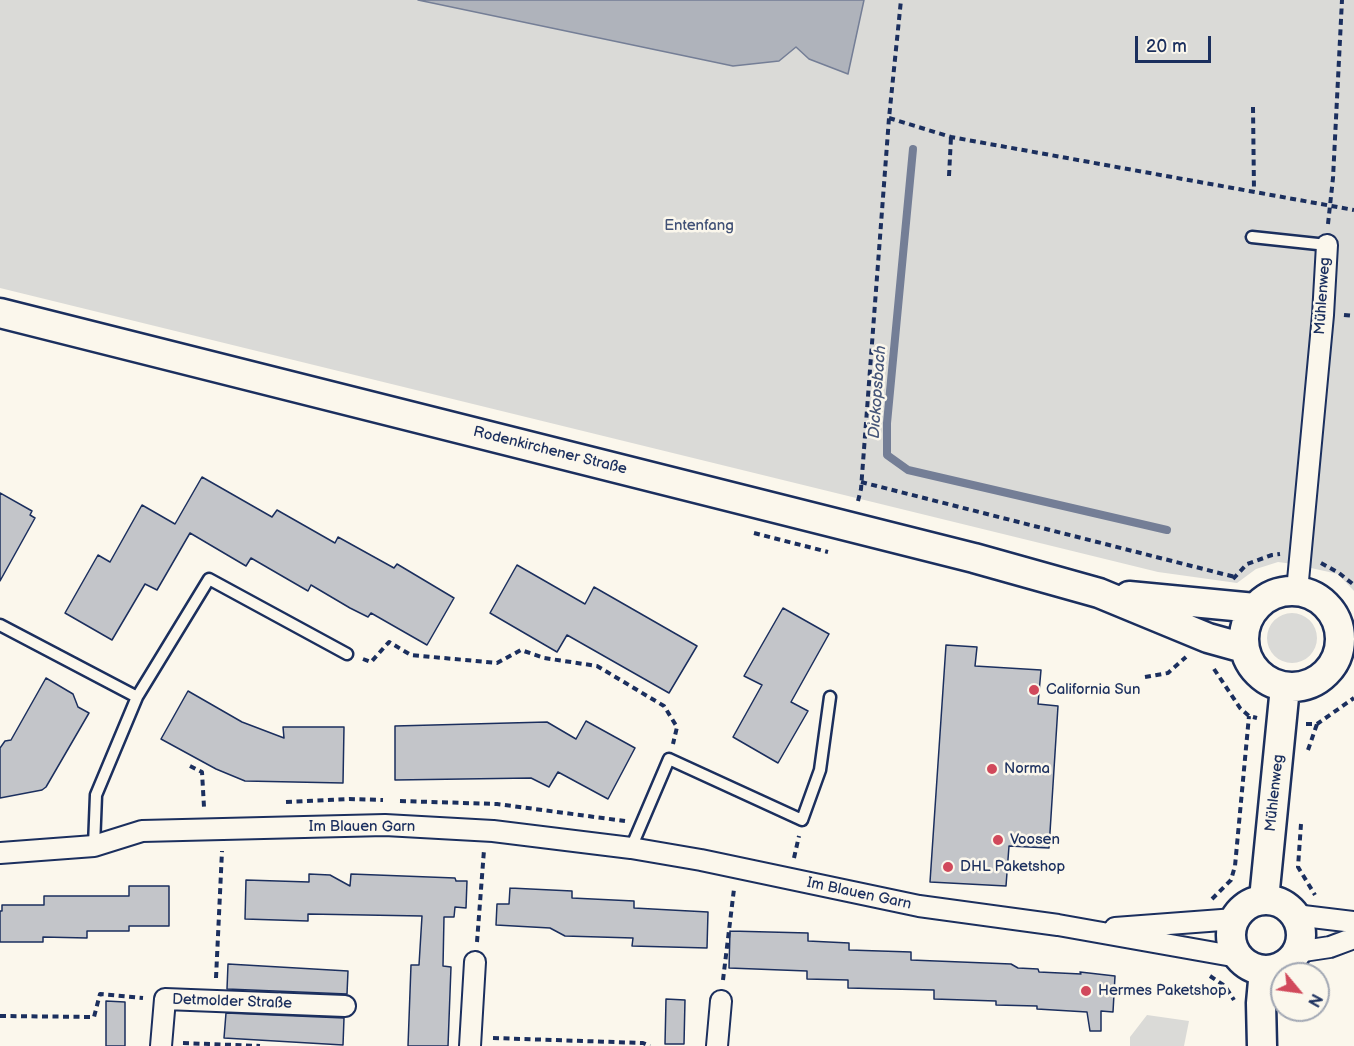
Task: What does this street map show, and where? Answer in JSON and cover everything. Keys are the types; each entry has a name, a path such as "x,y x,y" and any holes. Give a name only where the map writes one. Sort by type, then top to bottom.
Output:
{"main road":[{"name":"Rodenkirchener Straße","path":"0,313 852,527 1099,593 1208,639 1244,648"},
{"path":"1297,591 1314,596 1333,613 1347,635 1339,650 1343,666 1307,685 1285,687 1261,676 1248,659 1244,648 1244,634 1247,621 1255,608 1273,595 1297,591"},
{"name":"Rodenkirchener Straße","path":"1099,593 1255,608"},
{"name":"Mühlenweg","path":"1264,899 1285,687"},
{"path":"1264,899 1281,903 1295,915 1300,925 1301,936 1297,952 1287,963 1279,968 1264,970 1250,967 1238,957 1232,946 1230,933 1239,912 1248,904 1264,899"},
{"path":"1262,1046 1261,1003 1264,970"}],"street":[{"name":"Mühlenweg","path":"1297,591 1323,315 1327,245"},
{"name":"Im Blauen Garn","path":"0,853 94,846 142,831 385,825 493,831 631,848 701,860 919,906 1088,931 1238,957"},
{"path":"1295,915 1354,922"},
{"name":"Im Blauen Garn","path":"1088,931 1235,919"},
{"path":"1297,952 1330,947 1354,938"},
{"path":"471,1041 476,962"},
{"name":"Detmolder Straße","path":"161,1044 165,999 345,1006"},
{"path":"717,1046 721,1001"}],"lane":[{"path":"1252,237 1327,245"},
{"path":"94,846 96,795 137,697 209,579 347,654"},
{"path":"0,625 137,697"},
{"path":"631,848 669,759 802,820 820,770 830,697"}],"path":[{"path":"852,527 861,482 889,118 901,0"},
{"name":"Mühlenweg","path":"1327,245 1333,178 1342,0"},
{"path":"1252,107 1254,191"},
{"path":"889,118 951,137 1354,210"},
{"path":"949,176 951,137"},
{"path":"861,482 1235,577"},
{"path":"347,654 372,662 389,642 411,656 497,663 520,650 544,658 597,666 664,706 677,726 669,759"},
{"path":"1145,677 1168,673 1193,650"},
{"path":"1205,920 1209,902 1231,880 1235,866 1249,717 1240,708 1212,664"},
{"path":"1307,760 1317,724 1354,698"},
{"path":"190,766 202,772 204,807"},
{"path":"793,861 802,820"},
{"path":"1301,821 1298,867 1331,919"},
{"path":"215,1001 222,847"},
{"path":"472,850 495,851"},
{"path":"476,962 484,850"},
{"path":"721,1001 734,884"},
{"path":"1201,951 1199,970 1225,986 1235,1003"},
{"path":"0,1016 94,1017 100,994 165,999"},
{"path":"471,1041 643,1042 650,1046"},
{"path":"161,1044 260,1046"}],"green space":[{"name":"Entenfang","path":"0,0 1354,0 1354,591 1338,574 1278,562 1256,569 1237,583 1158,572 0,288"},
{"path":"1287,613 1297,613 1310,620 1317,633 1317,643 1310,656 1297,663 1287,663 1278,659 1271,652 1267,643 1267,633 1271,624 1278,617"},
{"path":"1147,1015 1189,1021 1184,1046 1130,1046 1130,1037"}],"shaded area":[{"path":"418,0 864,0 848,74 809,59 796,47 779,61 733,66"}],"building":[{"path":"202,477 272,517 277,510 335,543 338,537 394,568 397,564 454,598 427,645 371,613 368,617 311,585 308,591 251,558 246,566 190,533 157,590 145,584 112,640 65,613 98,555 110,562 142,505 175,524"},
{"path":"0,493 32,511 30,515 35,518 0,581"},
{"path":"517,565 585,604 594,587 697,646 669,693 567,635 557,652 490,613"},
{"path":"783,608 829,634 791,702 808,711 778,763 733,737 762,685 744,676"},
{"path":"946,645 977,647 975,666 1041,670 1038,704 1058,706 1049,848 1009,846 1006,886 930,882"},
{"path":"46,678 73,694 78,707 89,713 46,787 42,790 0,798 0,748 5,741 11,740"},
{"path":"188,691 242,722 284,738 283,727 344,727 343,783 245,781 216,769 161,739"},
{"path":"586,721 635,748 608,799 558,772 549,787 531,778 395,780 395,726 547,722 576,739"},
{"path":"309,874 330,875 350,886 351,874 455,878 456,881 467,881 466,908 455,907 454,917 444,917 443,966 451,967 448,1046 408,1046 411,965 419,965 422,916 308,914 308,921 245,919 246,880 309,882"},
{"path":"129,886 169,886 169,926 129,926 129,931 87,931 87,938 43,937 43,942 0,942 2,905 44,905 44,896 129,896"},
{"path":"510,888 572,891 572,898 634,901 634,908 708,912 707,948 632,946 633,938 565,936 550,928 496,925 497,904 509,904"},
{"path":"730,931 808,933 808,941 849,943 849,950 911,952 911,960 1011,964 1018,968 1038,969 1039,972 1081,974 1080,972 1115,976 1113,1012 1101,1011 1101,1031 1090,1031 1087,1012 1037,1009 1037,1006 996,1005 996,1001 934,999 934,990 848,988 848,980 807,979 807,971 729,968"},
{"path":"228,964 348,971 347,994 227,989"},
{"path":"666,999 685,1000 684,1044 665,1044"},
{"path":"106,1001 125,1002 125,1046 106,1046"},
{"path":"226,1013 344,1018 343,1045 224,1038"}],"waterway":[{"name":"Dickopsbach","path":"913,149 887,423 887,455 908,470 1167,530"}],"place":[{"name":"California Sun","path":"1034,690"},
{"name":"Norma","path":"992,769"},
{"name":"Voosen","path":"998,840"},
{"name":"DHL Paketshop","path":"948,867"},
{"name":"Hermes Paketshop","path":"1086,991"}]}
